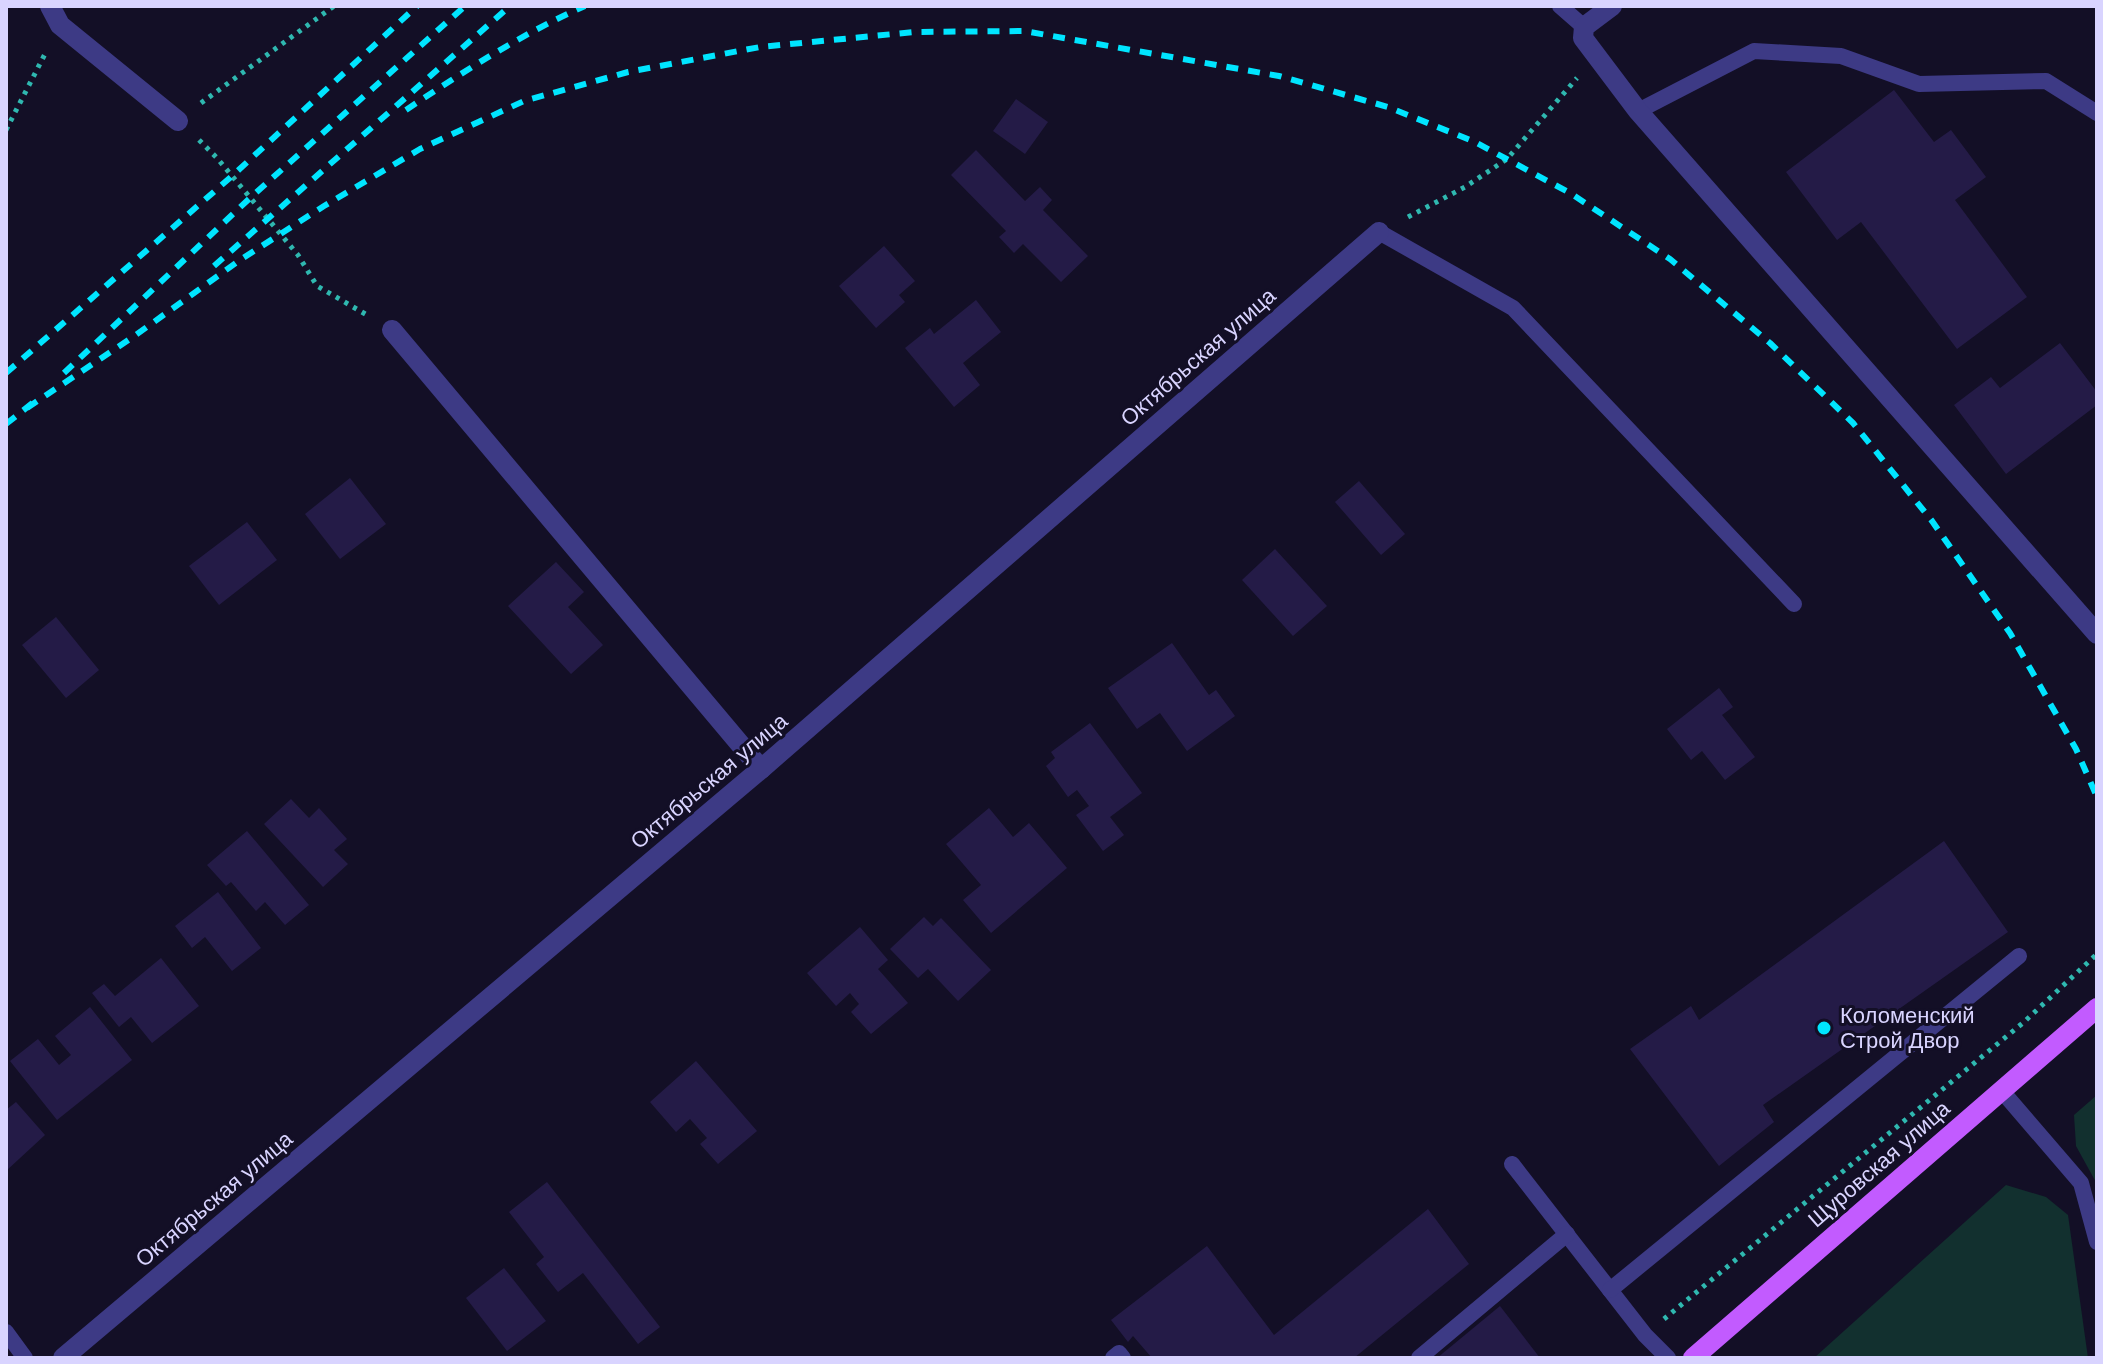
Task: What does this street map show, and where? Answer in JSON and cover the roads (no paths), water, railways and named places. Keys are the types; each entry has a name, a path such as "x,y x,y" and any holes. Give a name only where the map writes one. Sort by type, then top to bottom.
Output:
{"main road":[{"name":"Щуровская улица","path":"1693,1358 2097,1008"}],"street":[{"path":"50,6 60,25 178,121"},
{"path":"1612,6 1584,27 1583,38 1638,111 2097,634"},
{"name":"Октябрьская улица","path":"63,1358 761,769 1379,232"},
{"path":"392,330 761,769"}],"lane":[{"path":"1560,6 1584,27"},
{"path":"1638,111 1754,51 1841,56 1919,84 2046,81 2097,113"},
{"path":"1379,232 1513,308 1794,604"},
{"path":"1610,1290 2019,956"},
{"path":"2001,1090 2081,1183 2097,1242"},
{"path":"1512,1164 1645,1335 1668,1358"},
{"path":"1419,1358 1567,1234"},
{"path":"6,1332 25,1358"},
{"path":"1113,1358 1119,1353 1123,1358"}],"railway":[{"path":"6,373 232,176 417,6"},
{"path":"64,373 250,198 465,6"},
{"path":"214,266 510,6"},
{"path":"406,110 515,41 585,6"},
{"path":"27,408 240,260 420,149 524,101 628,72 760,47 914,32 1024,31 1279,76 1388,107 1475,142 1570,193 1670,259 1770,343 1853,423 1932,521 2010,633 2076,749 2097,797"},
{"path":"6,424 35,401"}],"place":[{"name":"Коломенский Строй Двор","path":"1824,1028"}]}
